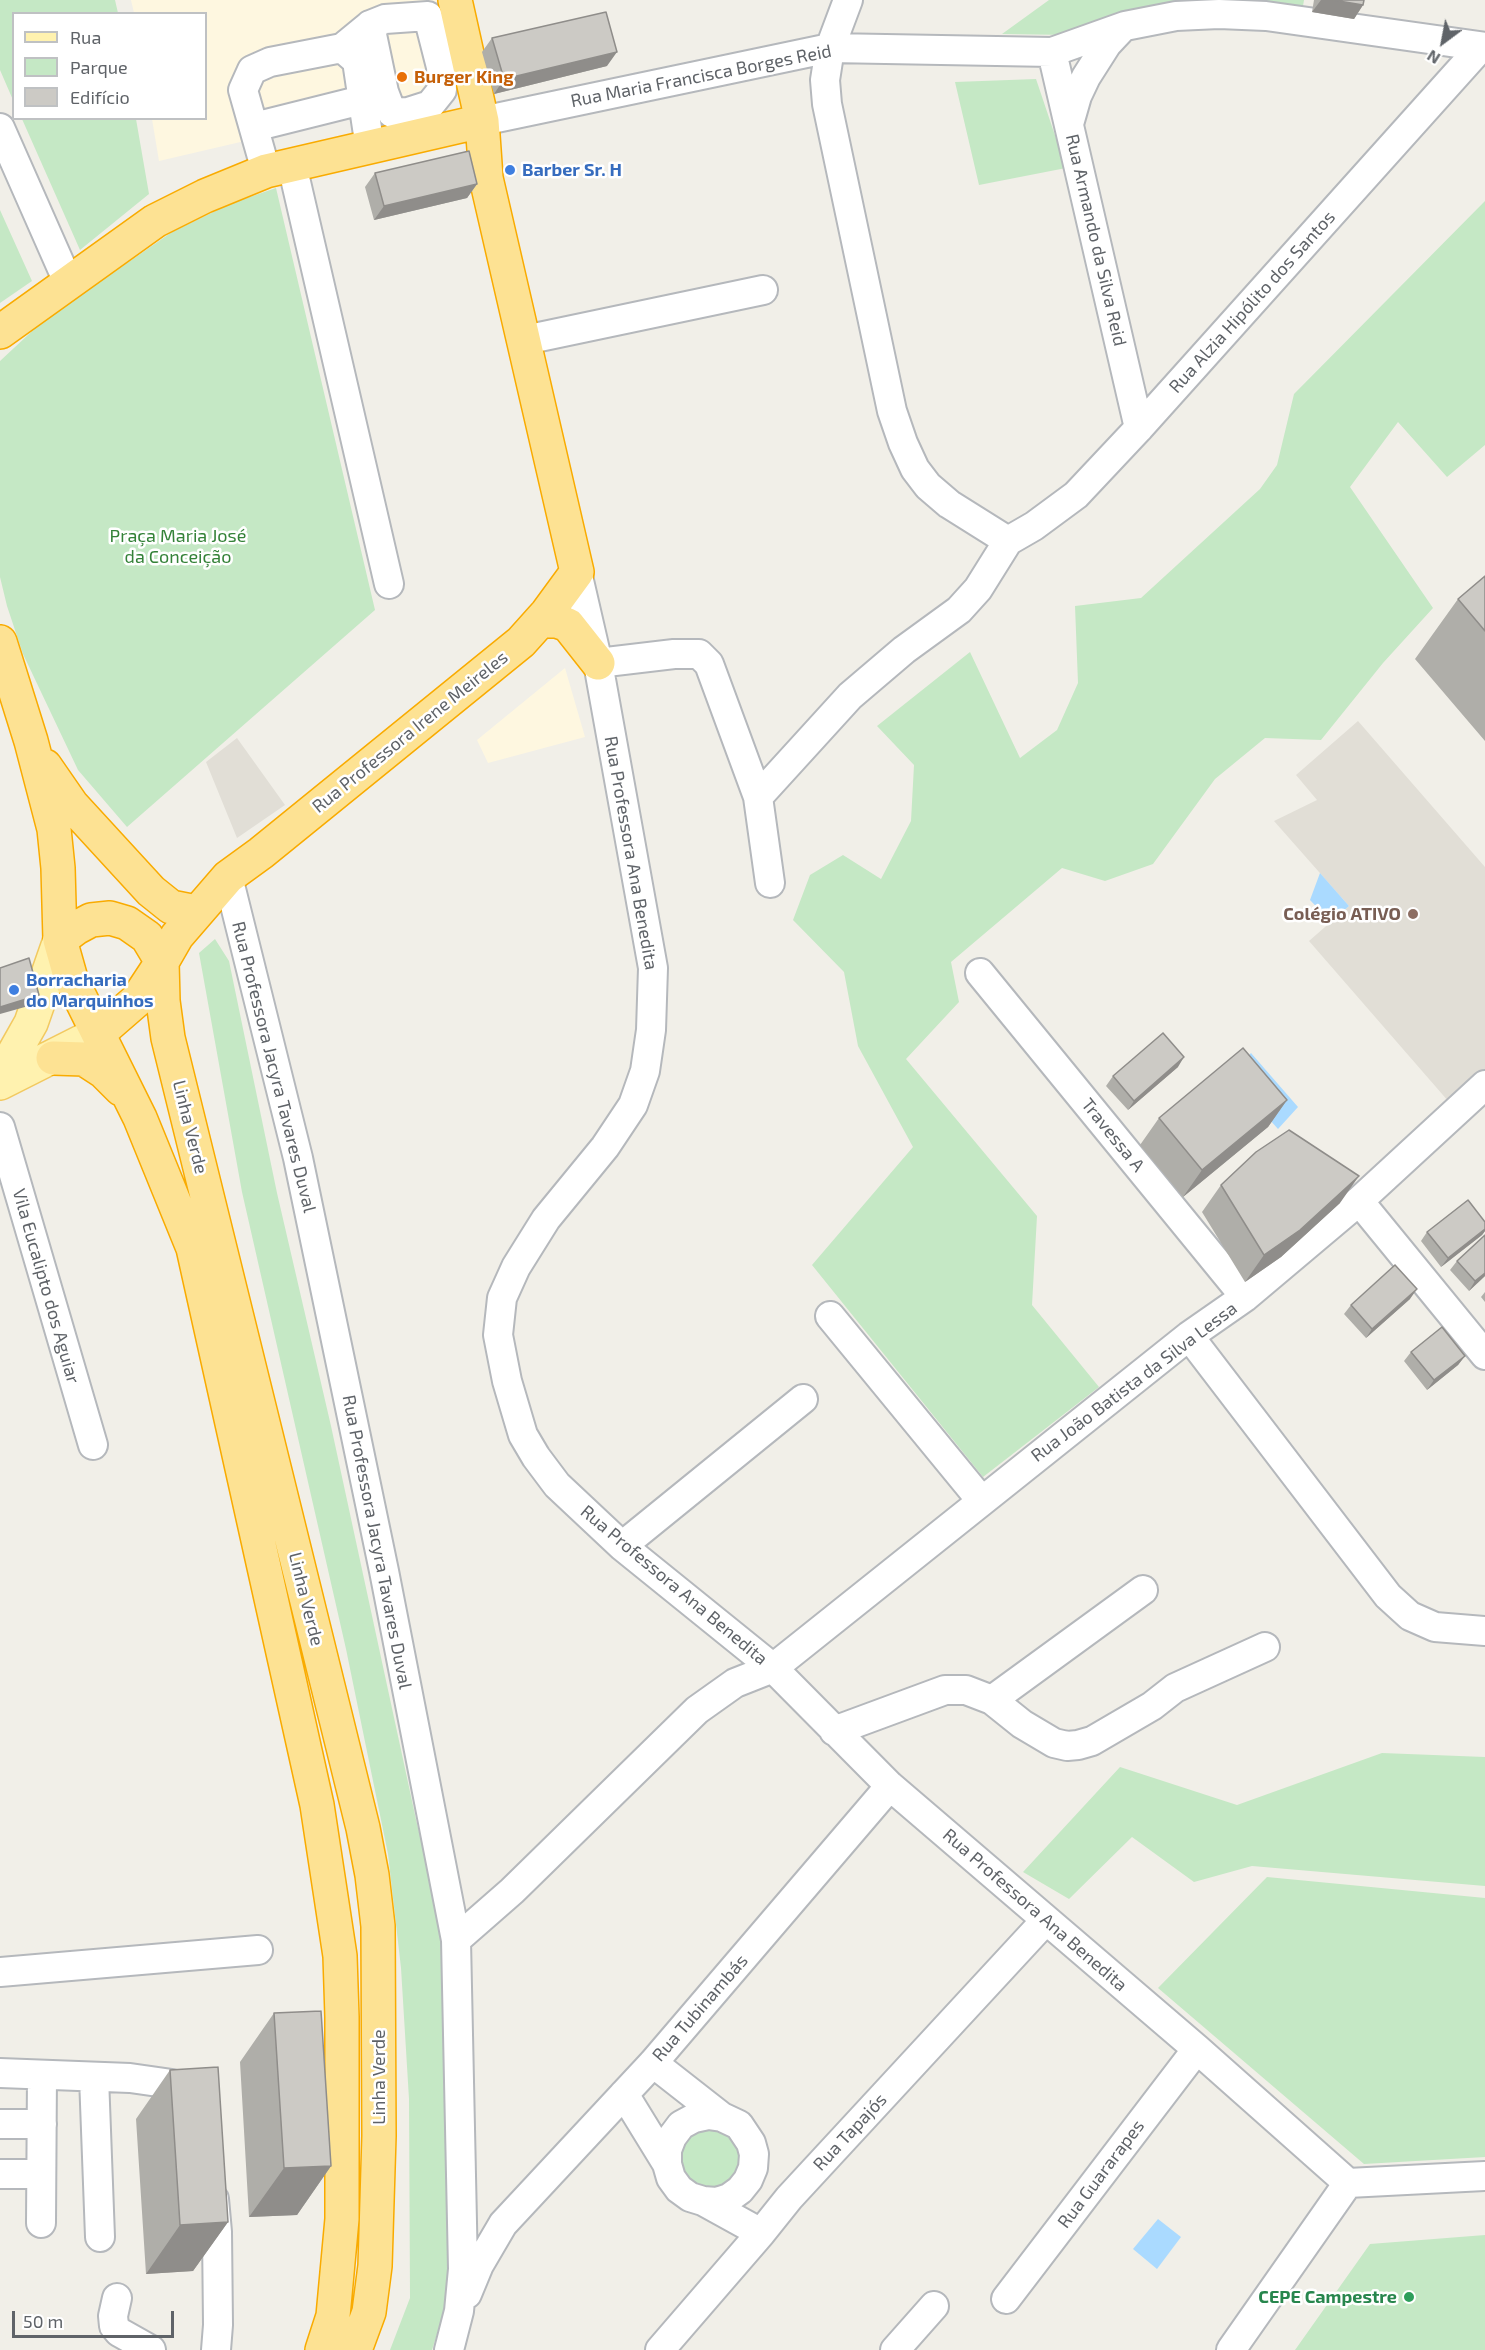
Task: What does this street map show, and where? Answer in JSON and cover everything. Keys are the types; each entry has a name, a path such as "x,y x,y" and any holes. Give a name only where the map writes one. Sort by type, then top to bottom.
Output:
{"highway":[{"name":"Rua Professora Ana Benedita","path":"455,0 482,121 486,178 577,572"},
{"name":"Rua Maria Francisca Borges Reid","path":"0,332 155,221 205,195 279,168 370,147 414,127 482,121"},
{"path":"414,127 446,133 465,141 479,158 486,178"},
{"name":"Rua Professora Irene Meireles","path":"228,877 261,853 512,650 540,621 577,572"},
{"path":"540,621 557,621 568,625 598,663"},
{"path":"0,642 31,741 54,829 58,868 60,940 71,979 99,1033 137,1000 177,936 228,877"},
{"path":"31,741 72,805 151,891 171,907 196,912"},
{"path":"60,940 91,920 110,918 127,923 147,937 162,962"},
{"name":"Linha Verde","path":"162,962 163,1001 168,1038 363,1828 372,1875 378,1938 379,2136 375,2266 369,2312 355,2350"},
{"name":"Linha Verde","path":"99,1033 140,1118 193,1248 317,1805 340,1956 342,2016 342,2219 333,2316 322,2350"},
{"path":"52,1058 84,1059 95,1065 118,1085 140,1118"}],"main road":[{"path":"0,1078 31,1023 60,940"},
{"path":"0,1083 99,1033"}],"street":[{"path":"848,0 830,48 825,80 831,128 892,411 915,469 928,486 949,504 1008,541"},
{"name":"Rua Maria Francisca Borges Reid","path":"482,121 830,48 1052,52 1125,26 1176,16 1266,15 1483,47"},
{"path":"370,25 384,92 393,113 414,127 442,90 441,67 428,16 395,16 370,25 342,48 270,62 252,70 243,90 254,128 279,168 388,584"},
{"path":"1069,124 1077,96 1086,77 1107,44 1125,26"},
{"name":"Rua Alzia Hipólito dos Santos","path":"758,797 857,690 904,650 959,610 978,589 1008,541 1034,526 1076,495 1483,47"},
{"path":"342,48 357,61 370,147"},
{"name":"Rua Armando da Silva Reid","path":"1052,52 1139,428"},
{"path":"254,128 362,100"},
{"path":"0,128 68,282"},
{"path":"525,340 763,290"},
{"name":"Rua Professora Ana Benedita","path":"577,572 598,663 653,968 651,1030 645,1071 633,1105 605,1147 546,1219 516,1267 502,1298 498,1335 507,1381 523,1435 557,1485 622,1546 772,1668 890,1785 1197,2049 1348,2183"},
{"path":"598,663 674,654 699,654 709,664 758,797 770,883"},
{"name":"Rua Professora Jacyra Tavares Duval","path":"228,877 298,1158 377,1538 456,1940 463,2270 459,2311 449,2350"},
{"name":"Travessa A","path":"980,973 1245,1297"},
{"name":"Rua João Batista da Silva Lessa","path":"456,1940 512,1891 696,1710 735,1683 772,1668 1188,1336 1245,1297 1481,1095"},
{"name":"Vila Eucalipto dos Aguiar","path":"0,1126 93,1445"},
{"path":"1359,1201 1485,1355"},
{"path":"830,1316 981,1500"},
{"path":"1188,1336 1388,1596 1410,1616 1435,1627 1485,1631"},
{"path":"622,1546 803,1399"},
{"path":"992,1700 1143,1590"},
{"path":"834,1731 945,1690 966,1690 992,1700 1047,1740 1067,1746 1078,1745 1092,1741 1152,1706 1175,1688 1265,1647"},
{"name":"Rua Tubinambás","path":"503,2224 653,2063 890,1785"},
{"name":"Rua Tapajós","path":"660,2350 789,2198 1046,1920"},
{"path":"0,1972 258,1950"},
{"name":"Rua Guararapes","path":"1006,2299 1197,2049"},
{"path":"653,2063 722,2117 738,2125 746,2134 754,2154 789,2198"},
{"path":"0,2073 94,2077 172,2084 193,2094 204,2110 206,2120"},
{"path":"41,2223 42,2074"},
{"path":"94,2077 100,2237"},
{"path":"624,2094 667,2164 671,2178 679,2189 690,2197 703,2201 761,2233"},
{"path":"667,2164 667,2150 672,2137 681,2125 694,2118 708,2115 722,2117"},
{"path":"0,2124 42,2124"},
{"path":"703,2201 717,2202 729,2198 740,2190 748,2180 753,2168 754,2154"},
{"path":"0,2174 41,2174"},
{"path":"1231,2350 1348,2183 1485,2176"},
{"path":"211,2177 217,2232 216,2350"},
{"path":"461,2216 474,2233 488,2232 503,2224"},
{"name":"Rua Professora Jacyra Tavares Duval","path":"459,2311 479,2265 503,2224"},
{"path":"117,2298 112,2316 114,2326 119,2332 151,2350"},
{"path":"895,2350 934,2306"}],"shaded area":[{"path":"131,0 437,0 425,99 159,161 152,120 207,120 207,12 134,12"},
{"path":"565,668 585,737 488,763 477,740"},
{"name":"Colégio ATIVO","path":"1358,721 1485,867 1485,1072 1449,1102 1309,941 1349,906 1274,821 1317,800 1296,775"},
{"path":"237,738 285,805 237,838 206,762"}],"green space":[{"path":"0,0 115,0 118,12 12,12 12,98 0,70"},
{"path":"1049,0 1304,0 1303,6 1159,6 1068,35 1002,34"},
{"path":"1036,79 1066,168 979,185 955,82"},
{"path":"22,120 136,120 149,194 80,250"},
{"name":"Praça Maria José da Conceição","path":"276,188 375,610 127,827 78,770 23,654 7,606 0,577 0,361 43,321 172,232 232,203"},
{"path":"1485,201 1485,445 1447,477 1398,422 1350,487 1433,608 1383,663 1321,740 1265,738 1215,779 1153,864 1105,881 1062,868 951,962 959,1002 906,1059 1037,1216 1032,1305 1099,1387 983,1477 812,1265 913,1147 858,1046 844,972 793,920 810,875 843,855 881,879 911,821 914,765 877,726 970,652 1020,758 1057,730 1078,683 1075,606 1141,598 1260,489 1277,465 1294,394"},
{"path":"0,210 32,281 0,303"},
{"path":"215,939 229,961 277,1193 331,1426 417,1824 449,1952 450,2293 432,2350 390,2350 410,2298 409,2099 401,1968 388,1854 346,1649 242,1192 199,953"},
{"path":"1382,1753 1485,1757 1485,1886 1252,1866 1194,1882 1132,1837 1069,1899 1023,1872 1120,1767 1237,1805"},
{"path":"1267,1877 1485,1898 1485,2157 1364,2164 1158,1988"},
{"path":"717,2127 735,2140 744,2157 737,2177 720,2189 695,2186 680,2172 678,2149 691,2131"},
{"name":"CEPE Campestre","path":"1485,2235 1485,2350 1295,2350 1370,2244"}],"water":[{"path":"1320,873 1349,906 1331,922 1310,900"},
{"path":"1251,1053 1298,1107 1278,1129 1230,1075"},
{"path":"1158,2219 1181,2237 1157,2269 1133,2249"}],"building":[{"path":"1333,0 1364,0 1363,5"},
{"path":"606,12 617,52 504,79 492,38"},
{"path":"469,151 477,184 384,206 375,173"},
{"path":"1485,576 1485,631 1458,599"},
{"name":"Borracharia do Marquinhos","path":"29,958 39,995 0,1007 0,968"},
{"path":"1163,1033 1184,1057 1134,1101 1113,1076"},
{"path":"1243,1048 1287,1100 1202,1170 1159,1118"},
{"path":"1289,1130 1359,1176 1300,1230 1264,1255 1221,1185 1256,1152"},
{"path":"1468,1200 1485,1222 1485,1229 1448,1258 1427,1232"},
{"path":"1485,1235 1485,1273 1475,1281 1457,1261"},
{"path":"1395,1265 1417,1289 1372,1329 1351,1305"},
{"path":"1442,1327 1465,1356 1434,1380 1411,1352"},
{"path":"321,2011 331,2166 284,2168 274,2013"},
{"path":"218,2067 228,2222 180,2225 170,2070"}],"place":[{"name":"Burger King","path":"402,77"},
{"name":"Barber Sr. H","path":"510,170"},
{"name":"Colégio ATIVO","path":"1413,914"},
{"name":"Borracharia do Marquinhos","path":"14,990"},
{"name":"CEPE Campestre","path":"1409,2297"}]}
